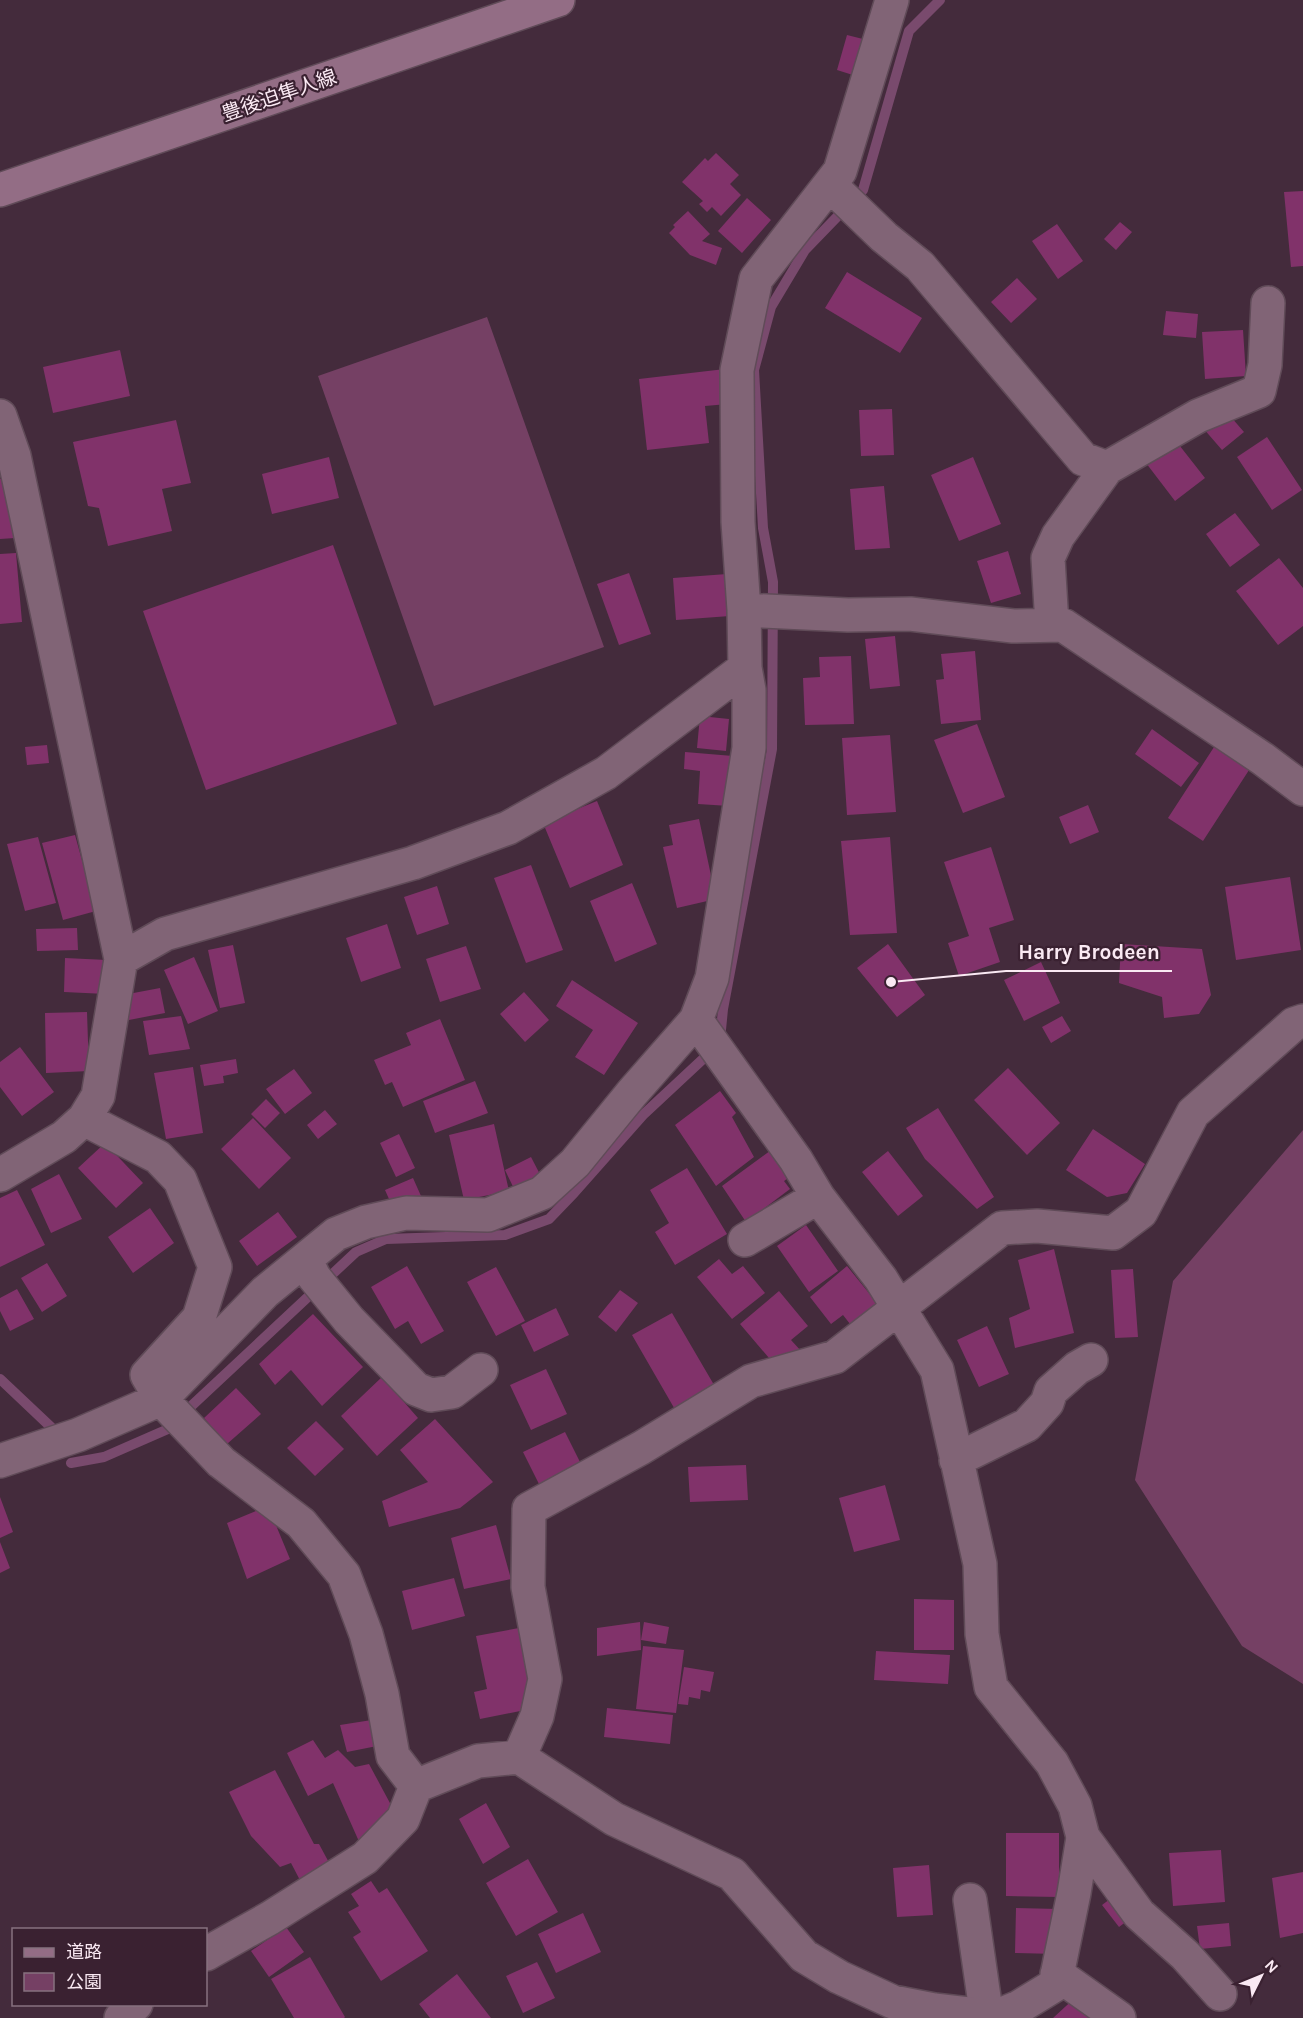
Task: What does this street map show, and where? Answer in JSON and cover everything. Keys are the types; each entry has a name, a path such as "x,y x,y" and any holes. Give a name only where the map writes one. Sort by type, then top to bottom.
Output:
{"main road":[{"name":"豊後迫隼人線","path":"0,190 558,0"}],"street":[{"path":"317,1278 336,1234 366,1222 406,1213 488,1215 542,1193 575,1163 696,1020 712,978 749,748 749,690 746,668 769,612 738,522 737,370 756,279 832,187 840,171 892,0"},
{"path":"832,187 884,237 920,266 1083,459 1107,468"},
{"path":"1052,625 1048,558 1058,536 1107,468 1198,416 1259,391 1265,365 1268,303"},
{"path":"0,416 7,457 121,959 98,1096 84,1119 64,1137 0,1175"},
{"path":"769,612 848,615 910,614 1013,626 1063,625 1263,759 1303,789"},
{"path":"121,959 165,934 413,863 508,828 606,773 746,668"},
{"path":"696,1020 796,1160 818,1197 881,1279 937,1370 980,1564 982,1634 991,1687 1052,1763 1075,1806 1083,1837 1139,1914 1185,1954 1220,1994"},
{"path":"519,1757 537,1716 545,1679 528,1587 529,1509 641,1448 751,1381 835,1357 1002,1228 1037,1226 1113,1233 1141,1212 1192,1113 1294,1024 1303,1021"},
{"path":"84,1119 158,1157 180,1180 214,1267 200,1318 147,1375 161,1399 221,1462 301,1523 344,1575 366,1634 382,1694 393,1756 416,1786"},
{"path":"745,1240 818,1197"},
{"path":"317,1278 349,1320 416,1389 431,1395 452,1392 482,1370"},
{"path":"0,1461 78,1435 161,1399 265,1292 317,1278"},
{"path":"956,1460 1027,1425 1047,1403 1051,1391 1077,1368 1091,1360"},
{"path":"207,1953 270,1918 365,1858 403,1819 416,1786 478,1761 519,1757 614,1819 732,1874 804,1956 839,1977 893,2002 934,2010 995,2017 1019,2007 1054,1985 1083,1837"},
{"path":"970,1900 987,2017"},
{"path":"1057,1974 1119,2018"},
{"path":"121,2018 134,2006"}],"green space":[{"path":"487,317 604,647 434,706 318,376"},
{"path":"1303,1130 1303,1684 1242,1646 1135,1480 1173,1281"}],"building":[{"path":"847,35 867,40 856,76 837,70"},
{"path":"716,153 739,175 730,184 741,195 721,216 712,207 707,212 699,204 703,201 682,182 705,158 708,161"},
{"path":"1303,191 1303,266 1291,267 1284,192"},
{"path":"747,198 771,220 742,253 718,231"},
{"path":"688,211 710,234 702,241 722,248 716,265 690,255 669,233 675,227 673,225"},
{"path":"1120,222 1132,232 1116,250 1104,239"},
{"path":"1057,224 1083,261 1058,279 1032,241"},
{"path":"847,272 922,318 900,353 825,308"},
{"path":"1017,278 1037,299 1011,323 991,302"},
{"path":"1166,311 1198,314 1196,338 1163,335"},
{"path":"1243,330 1246,376 1205,379 1202,332"},
{"path":"120,350 130,396 53,413 43,367"},
{"path":"725,369 728,404 705,406 709,443 647,450 639,379"},
{"path":"892,409 894,455 861,456 859,410"},
{"path":"1224,409 1244,432 1222,450 1203,428"},
{"path":"176,420 191,483 162,489 172,531 108,546 99,508 88,506 73,442"},
{"path":"1267,437 1302,490 1272,510 1237,457"},
{"path":"1176,441 1205,478 1175,501 1146,463"},
{"path":"329,457 339,498 272,514 262,474"},
{"path":"973,457 1001,524 959,541 931,475"},
{"path":"9,478 15,538 0,539 0,479"},
{"path":"884,486 890,548 855,550 850,489"},
{"path":"1235,513 1260,545 1230,567 1206,534"},
{"path":"333,545 397,724 206,790 143,611"},
{"path":"1008,551 1021,594 991,603 977,561"},
{"path":"16,553 22,622 0,624 0,554"},
{"path":"1279,558 1303,588 1303,626 1278,645 1236,591"},
{"path":"629,573 651,634 619,645 597,584"},
{"path":"727,574 730,616 676,620 673,578"},
{"path":"895,636 900,686 870,689 865,639"},
{"path":"975,651 981,720 941,724 936,680 944,679 941,654"},
{"path":"851,656 854,724 805,725 803,678 820,677 819,657"},
{"path":"700,716 729,719 726,751 697,748"},
{"path":"977,724 1005,797 963,813 934,740"},
{"path":"1152,729 1199,763 1181,787 1135,754"},
{"path":"890,735 896,812 847,815 842,738"},
{"path":"1216,744 1251,767 1203,841 1168,818"},
{"path":"47,745 49,763 27,765 25,747"},
{"path":"685,752 733,756 729,806 698,804 700,771 684,769"},
{"path":"597,801 623,865 570,888 543,823"},
{"path":"1088,805 1099,832 1070,844 1059,817"},
{"path":"699,819 716,899 677,908 663,847 673,845 669,825"},
{"path":"75,835 96,911 63,920 42,843"},
{"path":"38,837 56,903 25,911 7,844"},
{"path":"890,837 897,933 850,935 841,841"},
{"path":"991,847 1014,920 989,928 1000,962 959,976 948,943 969,936 944,862"},
{"path":"531,865 563,950 526,963 494,878"},
{"path":"1290,877 1301,950 1236,960 1225,887"},
{"path":"632,883 657,944 615,962 590,901"},
{"path":"437,886 449,924 417,935 404,897"},
{"path":"387,924 401,968 361,982 346,938"},
{"path":"77,928 78,950 37,951 36,929"},
{"path":"888,944 925,995 897,1017 857,968"},
{"path":"1121,944 1202,949 1211,995 1199,1014 1164,1018 1162,997 1119,983"},
{"path":"233,945 245,1003 220,1008 208,950"},
{"path":"466,946 481,989 440,1002 426,959"},
{"path":"194,957 218,1011 188,1024 164,970"},
{"path":"65,958 107,960 106,994 64,992"},
{"path":"1041,962 1060,1003 1024,1021 1004,980"},
{"path":"572,980 638,1023 604,1075 575,1057 593,1030 556,1006"},
{"path":"160,988 165,1013 129,1020 123,995"},
{"path":"524,992 549,1020 525,1042 500,1014"},
{"path":"87,1012 89,1071 46,1073 45,1013"},
{"path":"181,1016 190,1049 149,1055 143,1021"},
{"path":"1062,1016 1071,1031 1051,1043 1042,1027"},
{"path":"440,1019 465,1080 403,1107 392,1082 385,1085 374,1060 411,1045 406,1033"},
{"path":"20,1047 54,1092 22,1116 0,1087 0,1062"},
{"path":"236,1059 238,1073 223,1076 224,1083 204,1086 200,1065"},
{"path":"193,1067 203,1133 166,1139 154,1073"},
{"path":"1008,1068 1060,1123 1027,1155 974,1100"},
{"path":"294,1069 312,1093 285,1114 266,1089"},
{"path":"475,1081 488,1113 435,1133 423,1101"},
{"path":"720,1091 736,1113 732,1117 754,1157 716,1186 675,1125"},
{"path":"266,1099 280,1113 265,1128 251,1114"},
{"path":"938,1108 994,1197 977,1209 925,1159 906,1128"},
{"path":"325,1110 337,1124 318,1139 307,1125"},
{"path":"253,1118 291,1158 259,1189 221,1149"},
{"path":"494,1124 509,1191 464,1200 449,1135"},
{"path":"1093,1129 1145,1164 1127,1193 1107,1197 1066,1170"},
{"path":"399,1134 415,1168 396,1177 380,1143"},
{"path":"105,1143 143,1183 116,1208 78,1168"},
{"path":"774,1148 794,1174 784,1181 790,1189 746,1222 722,1186"},
{"path":"888,1151 923,1196 898,1216 862,1172"},
{"path":"531,1157 545,1184 518,1197 505,1170"},
{"path":"687,1168 727,1234 675,1265 655,1232 669,1223 650,1190"},
{"path":"59,1174 82,1219 51,1233 31,1189"},
{"path":"413,1178 421,1196 393,1208 385,1190"},
{"path":"17,1190 45,1245 0,1267 0,1198"},
{"path":"150,1208 174,1243 133,1273 108,1237"},
{"path":"278,1212 297,1237 257,1266 239,1241"},
{"path":"806,1225 838,1271 809,1292 777,1246"},
{"path":"1054,1249 1074,1333 1015,1348 1009,1318 1030,1309 1018,1260"},
{"path":"719,1259 732,1274 743,1266 765,1293 732,1319 697,1277"},
{"path":"47,1263 67,1296 42,1312 21,1278"},
{"path":"407,1266 444,1331 421,1344 408,1321 395,1329 371,1287"},
{"path":"847,1266 881,1308 854,1329 843,1315 831,1324 810,1297"},
{"path":"496,1267 525,1321 496,1336 467,1282"},
{"path":"1133,1269 1138,1337 1115,1338 1111,1270"},
{"path":"17,1289 34,1319 10,1331 0,1311 0,1298"},
{"path":"620,1290 638,1303 616,1332 598,1317"},
{"path":"779,1291 808,1326 791,1340 802,1352 780,1371 740,1324"},
{"path":"556,1308 569,1335 534,1352 521,1325"},
{"path":"672,1313 717,1390 677,1413 632,1335"},
{"path":"313,1314 363,1367 322,1406 291,1370 275,1385 259,1364"},
{"path":"987,1326 1009,1374 979,1387 957,1340"},
{"path":"546,1369 567,1414 531,1430 510,1385"},
{"path":"382,1377 418,1418 377,1456 341,1416"},
{"path":"236,1388 261,1414 227,1444 204,1418"},
{"path":"435,1419 493,1482 460,1508 389,1527 382,1501 428,1482 400,1450"},
{"path":"316,1421 344,1449 315,1476 287,1448"},
{"path":"565,1432 587,1476 545,1496 523,1452"},
{"path":"746,1465 748,1500 690,1502 688,1467"},
{"path":"885,1485 900,1540 854,1552 839,1498"},
{"path":"0,1497 13,1532 0,1538"},
{"path":"268,1506 290,1559 247,1579 227,1523"},
{"path":"496,1525 511,1579 464,1589 451,1538"},
{"path":"0,1542 10,1568 0,1573"},
{"path":"454,1578 465,1616 412,1630 402,1591"},
{"path":"914,1599 954,1600 954,1650 914,1650"},
{"path":"640,1622 641,1650 597,1656 597,1628"},
{"path":"644,1622 669,1627 666,1644 641,1640"},
{"path":"519,1628 535,1708 480,1719 474,1692 487,1689 476,1636"},
{"path":"643,1646 684,1650 676,1713 636,1709"},
{"path":"876,1651 950,1655 948,1684 874,1680"},
{"path":"684,1667 714,1672 710,1692 701,1690 700,1699 689,1697 688,1705 678,1704"},
{"path":"607,1708 673,1715 670,1744 604,1737"},
{"path":"378,1719 382,1745 347,1752 340,1725"},
{"path":"313,1740 325,1758 338,1750 355,1767 369,1764 398,1818 361,1846 333,1783 308,1796 287,1753"},
{"path":"275,1770 314,1844 319,1844 333,1870 303,1886 291,1863 280,1867 251,1836 229,1792"},
{"path":"486,1803 510,1847 483,1864 459,1819"},
{"path":"1006,1833 1059,1833 1059,1897 1006,1896"},
{"path":"1221,1850 1225,1902 1173,1906 1169,1853"},
{"path":"528,1859 558,1912 516,1936 486,1883"},
{"path":"929,1865 933,1915 897,1917 893,1868"},
{"path":"1303,1872 1303,1933 1280,1938 1272,1878"},
{"path":"371,1881 379,1893 387,1888 428,1951 381,1981 353,1937 361,1932 348,1912 359,1906 351,1894"},
{"path":"1118,1893 1135,1915 1119,1927 1102,1905"},
{"path":"1016,1908 1059,1909 1057,1954 1015,1953"},
{"path":"583,1913 601,1952 556,1973 538,1934"},
{"path":"1229,1923 1231,1946 1200,1949 1197,1926"},
{"path":"286,1927 304,1952 269,1977 251,1951"},
{"path":"310,1957 344,2018 294,2018 271,1979"},
{"path":"537,1962 555,1998 523,2013 506,1976"},
{"path":"457,1974 491,2018 430,2018 419,2004"},
{"path":"1078,1995 1099,2018 1053,2018"}],"waterway":[{"path":"720,1040 723,1009 772,749 773,582 763,528 754,370 771,307 805,250 863,190 909,31 940,0"},
{"path":"186,1411 356,1252 386,1239 505,1235 549,1219 644,1114 703,1059"},
{"path":"0,1379 53,1429"},
{"path":"71,1463 104,1457 168,1429"}],"place":[{"name":"Harry Brodeen","path":"891,982"}]}
